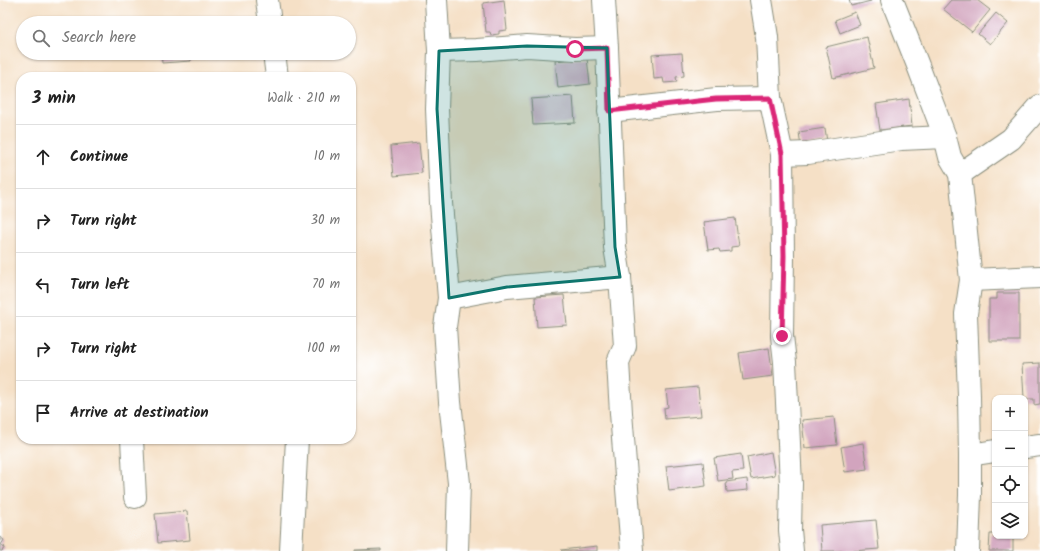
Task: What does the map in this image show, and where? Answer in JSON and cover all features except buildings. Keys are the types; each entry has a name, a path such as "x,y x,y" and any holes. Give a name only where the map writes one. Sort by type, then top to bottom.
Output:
{"street":[{"path":"267,0 269,16"},
{"path":"436,0 439,51 437,109 449,298 445,327 450,402 459,483 457,551"},
{"path":"604,0 615,247 620,278 625,346 618,362 632,551"},
{"path":"761,0 767,37 770,98 782,154 784,256 782,336 785,362 791,484 790,530 792,551"},
{"path":"912,0 895,8 945,137 950,156 960,174 971,280 966,314 970,455 968,551"},
{"path":"439,51 527,46 575,49 607,48"},
{"path":"275,60 276,72"},
{"path":"609,111 716,99 770,98"},
{"path":"960,174 1011,138 1040,106"},
{"path":"782,154 808,153 901,139 945,137"},
{"path":"971,280 1040,277"},
{"path":"449,298 507,287 620,278"},
{"path":"132,444 135,497"},
{"path":"291,551 297,444"},
{"path":"1028,447 1040,445"},
{"path":"970,455 992,451"}],"highlighted area":[{"path":"527,46 607,48 615,247 620,277 507,287 449,298 437,109 439,51"}],"route":[{"path":"575,49 607,48 609,111 716,99 770,98 782,154 784,256 784,306 782,336"}]}
